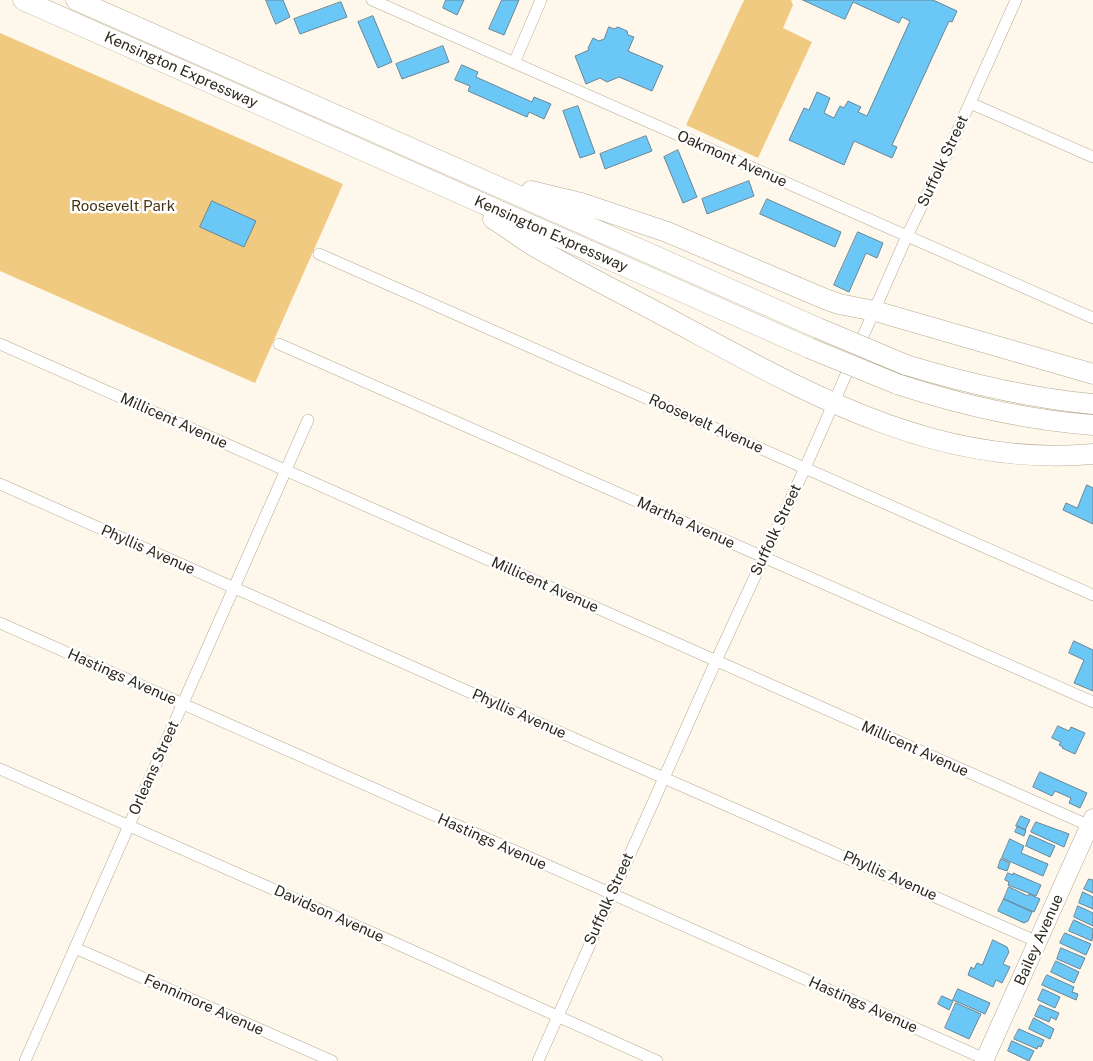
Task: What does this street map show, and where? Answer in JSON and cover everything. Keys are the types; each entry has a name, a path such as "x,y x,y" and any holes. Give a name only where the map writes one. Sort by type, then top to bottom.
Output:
{"highway":[{"name":"Kensington Expressway","path":"23,0 809,348 897,384 952,401 1007,414 1093,425"},
{"name":"Kensington Expressway","path":"76,0 818,328 906,365 970,384 1055,400 1093,404"},
{"path":"476,177 581,203 633,221 699,245 825,300 874,311 1093,374"},
{"path":"448,188 537,248 761,368 834,404 883,424 952,444 1027,454 1093,454"}],"main road":[{"name":"Bailey Avenue","path":"984,1060 1091,822"}],"street":[{"name":"Oakmont Avenue","path":"372,0 1093,318"},
{"path":"514,63 541,0"},
{"name":"Suffolk Street","path":"538,1061 663,777 834,404 907,236 1016,0"},
{"path":"970,103 1093,157"},
{"name":"Roosevelt Avenue","path":"320,254 1093,595"},
{"name":"Millicent Avenue","path":"0,344 716,660 1091,822"},
{"name":"Martha Avenue","path":"279,344 1093,702"},
{"name":"Orleans Street","path":"24,1061 308,420"},
{"name":"Phyllis Avenue","path":"0,484 1038,942"},
{"name":"Hastings Avenue","path":"0,623 984,1060"},
{"name":"Davidson Avenue","path":"0,769 393,942 657,1061"},
{"name":"Fennimore Avenue","path":"74,948 332,1061"}],"green space":[{"path":"744,0 791,0 793,5 783,28 812,42 758,158 686,125"},
{"name":"Roosevelt Park","path":"0,33 343,184 255,383 0,271"}],"building":[{"path":"266,0 283,0 290,17 276,24"},
{"path":"446,0 464,0 457,15 443,8"},
{"path":"502,0 519,0 504,35 489,29"},
{"path":"803,0 933,0 957,11 952,22 949,21 892,145 897,147 892,158 854,141 844,165 789,140 804,108 809,110 817,92 830,98 824,113 834,118 840,106 844,108 848,101 861,107 858,112 867,116 910,21 902,17 899,23 853,2 845,19"},
{"path":"341,2 347,17 300,34 294,19"},
{"path":"373,16 392,62 378,68 358,22"},
{"path":"609,27 614,29 618,27 634,37 628,51 663,66 652,91 619,77 607,82 600,78 586,84 575,56 589,50 588,48 593,38 599,41 604,39"},
{"path":"443,46 449,62 402,79 396,64"},
{"path":"462,65 478,72 476,77 532,102 534,97 551,104 544,119 529,112 527,117 468,91 470,86 455,80"},
{"path":"578,106 595,153 580,158 563,111"},
{"path":"646,136 652,151 605,169 600,154"},
{"path":"678,150 697,197 683,203 664,157"},
{"path":"749,181 754,196 707,214 702,199"},
{"path":"767,199 841,232 835,247 760,214"},
{"path":"212,201 256,221 244,247 200,227"},
{"path":"858,232 883,243 877,258 866,253 849,292 834,285"},
{"path":"1087,485 1093,488 1093,524 1063,510 1066,503 1077,508"},
{"path":"1074,641 1093,650 1093,691 1074,683 1084,660 1069,653"},
{"path":"1058,726 1069,731 1071,727 1085,733 1075,754 1062,748 1059,745 1061,742 1052,738"},
{"path":"1040,772 1087,793 1080,808 1069,803 1071,798 1055,791 1052,796 1033,787"},
{"path":"1021,816 1030,820 1025,830 1016,826"},
{"path":"1036,822 1069,834 1064,847 1031,832"},
{"path":"1018,826 1026,830 1024,836 1015,832"},
{"path":"1030,835 1055,846 1050,857 1026,846"},
{"path":"1010,839 1024,846 1021,853 1048,864 1043,876 1002,858"},
{"path":"1001,859 1010,863 1007,871 998,868"},
{"path":"1008,873 1013,875 1013,873 1041,885 1036,896 1008,885 1009,882 1005,880"},
{"path":"1089,879 1093,880 1093,893 1084,889"},
{"path":"1009,887 1028,896 1029,894 1040,899 1034,912 1004,899"},
{"path":"1083,892 1093,897 1093,909 1079,903"},
{"path":"1004,899 1032,912 1028,921 1024,923 998,911"},
{"path":"1078,906 1093,913 1093,926 1074,917"},
{"path":"1074,920 1093,929 1092,941 1069,931"},
{"path":"1065,933 1091,944 1086,955 1060,943"},
{"path":"993,940 1007,947 1009,952 1003,964 1010,967 1002,983 996,980 993,987 968,975 971,967 974,969 977,963 982,965"},
{"path":"1061,948 1085,958 1080,969 1057,959"},
{"path":"1056,961 1079,972 1074,983 1051,972"},
{"path":"1047,975 1074,987 1072,992 1078,994 1076,1000 1042,985"},
{"path":"958,989 990,1003 985,1014 953,1000"},
{"path":"1043,989 1060,997 1055,1008 1038,1000"},
{"path":"942,996 953,1001 949,1010 938,1004"},
{"path":"956,1003 981,1014 969,1039 945,1028"},
{"path":"1040,1005 1059,1013 1056,1020 1051,1017 1049,1022 1035,1016"},
{"path":"1034,1018 1054,1029 1050,1039 1029,1029"},
{"path":"1019,1029 1044,1040 1041,1047 1038,1046 1037,1049 1014,1039"},
{"path":"1012,1041 1034,1051 1029,1061 1008,1051"}]}
